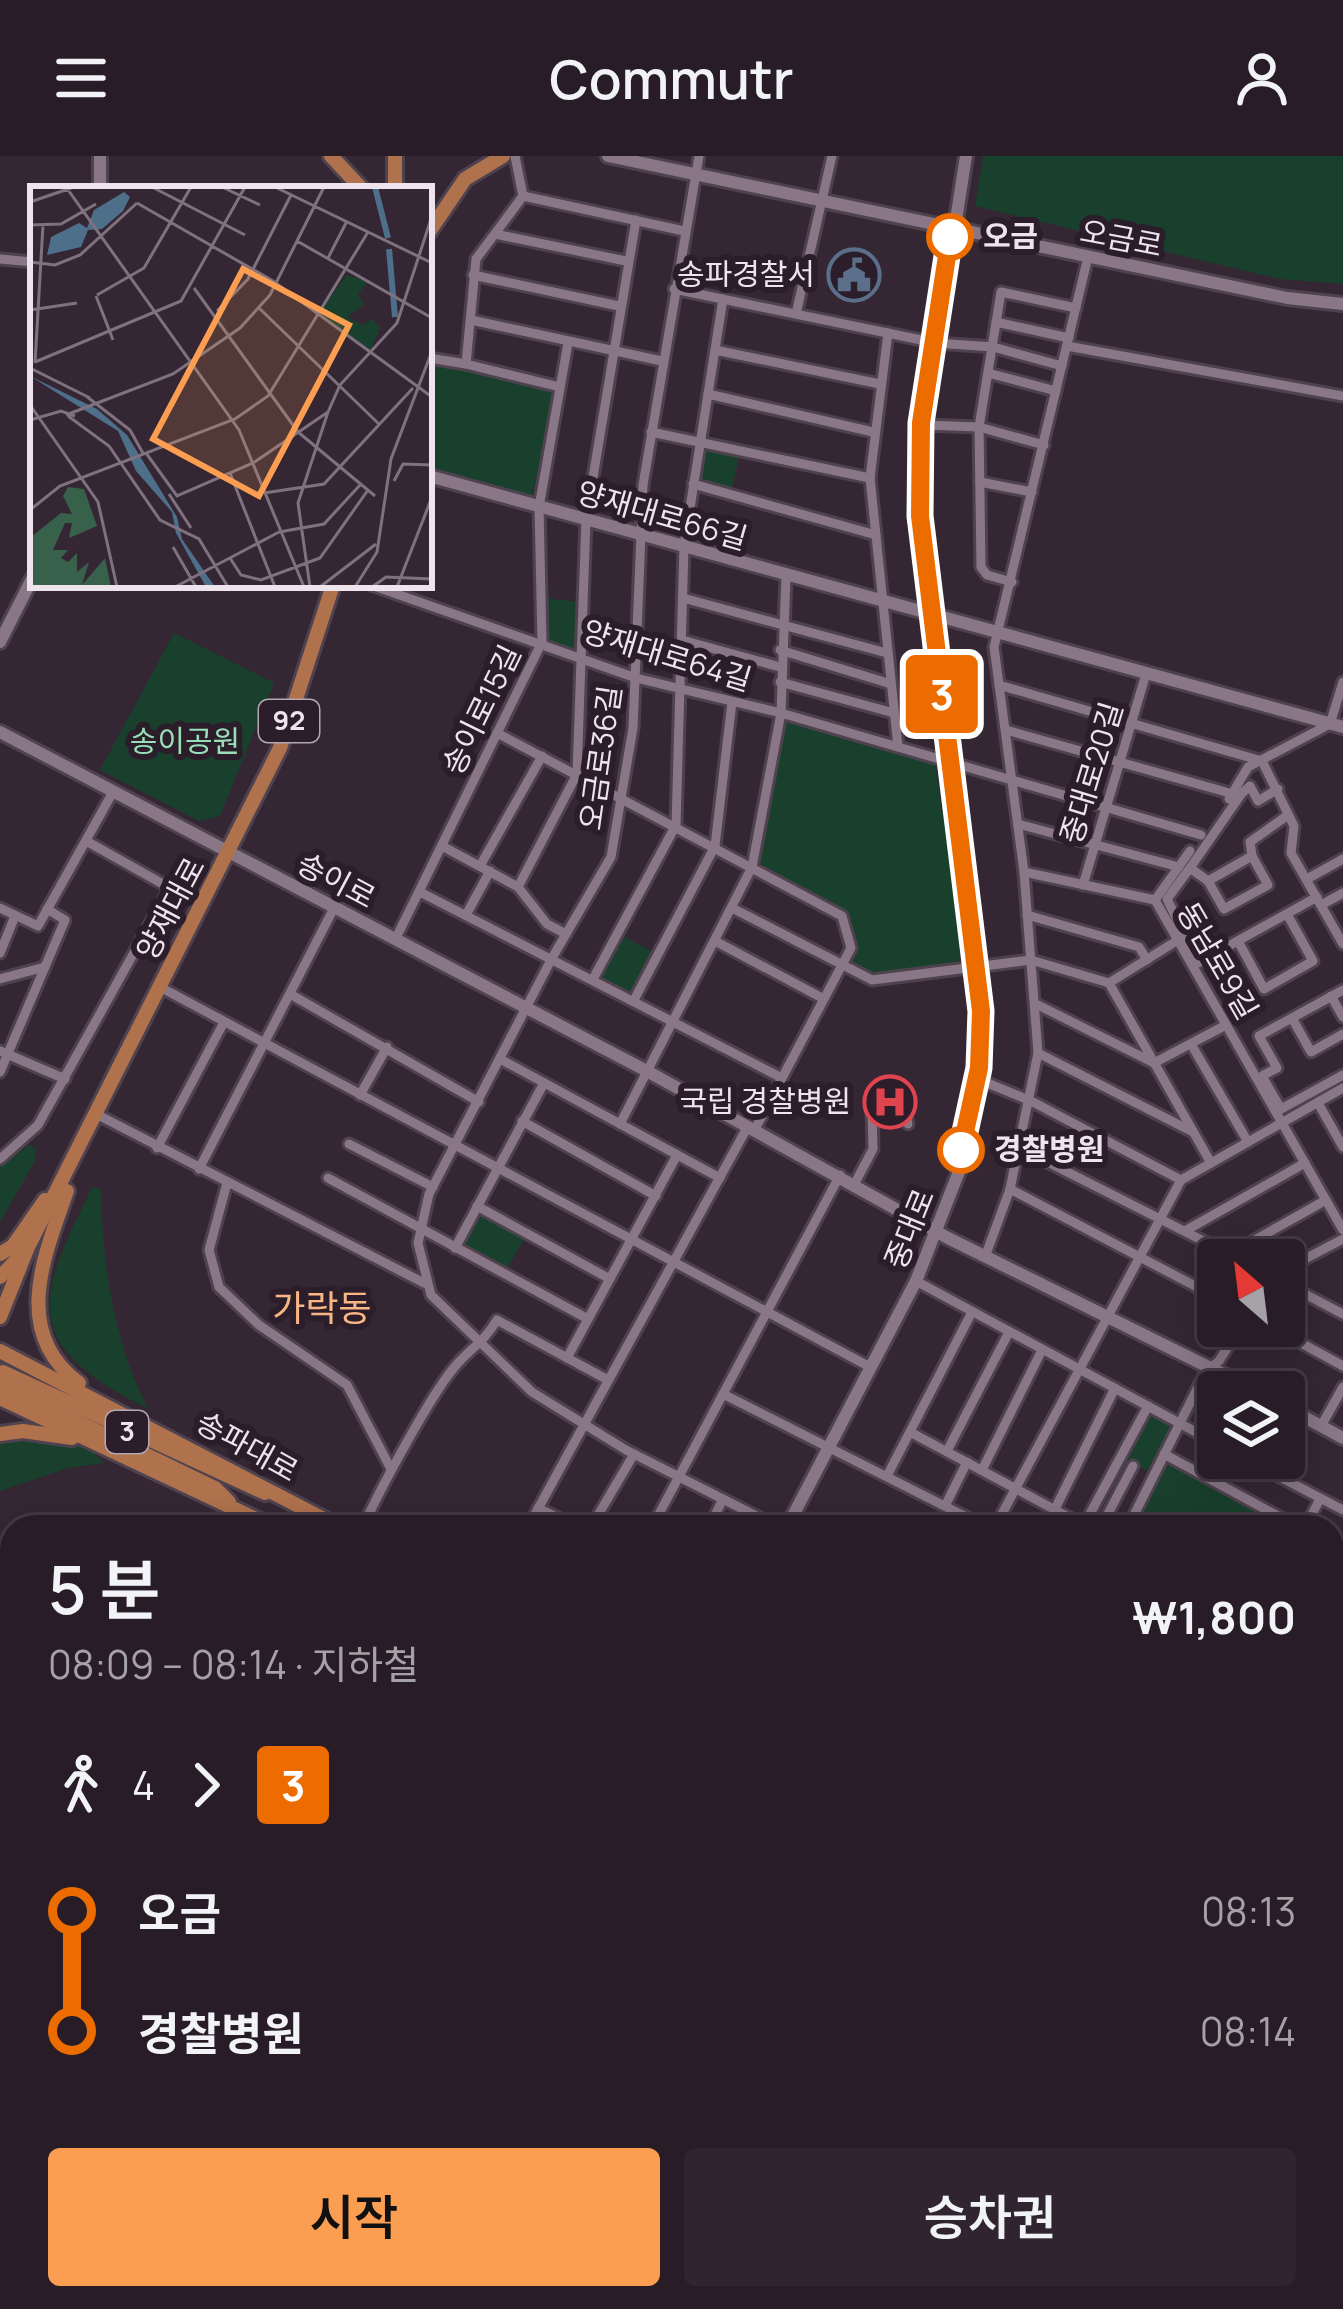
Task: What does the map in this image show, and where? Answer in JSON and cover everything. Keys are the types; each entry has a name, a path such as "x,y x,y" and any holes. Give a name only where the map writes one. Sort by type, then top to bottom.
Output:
{"main road":[{"path":"331,156 359,186"},
{"path":"432,228 465,179 503,156"},
{"name":"양재대로","path":"0,1317 28,1247 280,748 331,588"},
{"path":"0,1254 13,1246 82,1146"},
{"path":"82,1146 38,1274 35,1298 48,1348 67,1374 113,1408"},
{"name":"양재대로","path":"0,1277 28,1247"},
{"name":"송파대로","path":"3,1366 113,1408 316,1515"},
{"name":"3","path":"3,1366 233,1482 290,1501"},
{"name":"3","path":"3,1366 215,1488 237,1510"},
{"path":"0,1397 237,1510"},
{"path":"0,1434 37,1432 98,1444"},
{"name":"송파대로","path":"237,1510 248,1515"}],"street":[{"path":"515,156 524,196"},
{"name":"오금로","path":"608,156 1287,298 1343,304"},
{"name":"오금로36길","path":"418,1228 433,1187 552,958 611,857 624,799 636,679 639,533 651,432 699,156"},
{"path":"796,314 832,156"},
{"name":"중대로","path":"789,1515 916,1281 962,1163 980,1080 985,1013 980,964 922,516 924,425 966,156"},
{"path":"524,196 684,230"},
{"path":"466,364 476,259 524,196"},
{"path":"518,887 577,774 586,519 636,220"},
{"path":"495,234 626,261"},
{"path":"985,1257 1010,1189 1038,1053 1038,1005 1024,872 994,647 1088,256"},
{"path":"0,259 30,262"},
{"path":"473,275 619,305"},
{"path":"674,290 936,343 992,347 1062,366"},
{"path":"1012,582 987,575 981,567 979,427 1001,292 1076,308"},
{"path":"593,979 676,825 684,546 723,299"},
{"path":"471,320 662,362"},
{"path":"996,322 1068,342 1343,396"},
{"path":"888,333 870,478 898,747"},
{"name":"송이로15길","path":"395,940 542,641 539,507 568,343"},
{"path":"715,350 880,384"},
{"path":"432,358 560,387"},
{"path":"988,373 1056,391"},
{"path":"708,394 873,432"},
{"path":"924,425 979,427 1043,445"},
{"path":"651,432 870,478"},
{"name":"양재대로66길","path":"432,477 936,616"},
{"path":"980,482 1033,492"},
{"path":"693,484 876,535"},
{"path":"620,1124 752,868 781,713 780,625 786,576"},
{"path":"0,642 30,583"},
{"name":"양재대로64길","path":"380,588 542,641 636,679 781,713 1108,804 1202,835"},
{"path":"683,598 887,653"},
{"name":"중대로20길","path":"936,616 1337,726"},
{"path":"682,640 780,667"},
{"path":"780,650 891,684"},
{"name":"중대로20길","path":"1083,885 1146,674"},
{"path":"780,682 894,713"},
{"path":"1343,682 1337,726 1248,767 1202,835 1167,899 1198,963 1287,914 1343,893"},
{"path":"1000,685 1262,760 1294,826 1291,853 1343,944"},
{"path":"634,1000 715,846 731,702"},
{"path":"1006,730 1233,794"},
{"name":"송이로","path":"0,732 650,1072 985,1257 1221,1371"},
{"path":"497,733 842,916 850,948 782,1078 720,1178 534,1515"},
{"path":"466,915 542,756"},
{"path":"1155,900 1241,793 1250,786 1258,801 1278,789"},
{"path":"0,908 38,926 113,792"},
{"path":"1018,824 1184,867 1208,881 1224,909 1268,885 1250,842 1288,815"},
{"path":"0,1159 28,1139 170,888 88,842"},
{"path":"442,846 518,887 547,924 566,934"},
{"path":"1208,881 1252,856"},
{"path":"1306,879 1343,859"},
{"name":"동남로9길","path":"1024,872 1155,900 1343,1234"},
{"path":"420,892 782,1078"},
{"path":"200,1169 334,908"},
{"path":"734,909 840,968 872,980 1031,960 1108,983 1211,1163"},
{"path":"0,1072 4,1053 65,920 47,910"},
{"path":"1238,941 1264,989 1313,962 1287,914"},
{"path":"1027,915 1139,947 1147,959"},
{"path":"0,953 15,916"},
{"path":"1108,983 1178,940"},
{"path":"717,942 824,999"},
{"path":"0,979 45,968"},
{"path":"160,987 675,1258 766,1314 870,1367"},
{"path":"1343,990 1259,1036 1277,1068 1262,1076 1281,1109 1343,1075"},
{"path":"290,994 479,1102"},
{"path":"1331,996 1343,1017"},
{"path":"1038,1005 1154,1064"},
{"path":"1292,1018 1311,1052 1343,1034"},
{"path":"157,1148 223,1024"},
{"path":"1154,1064 1226,1025"},
{"path":"1191,1044 1248,1142"},
{"path":"360,1095 387,1046"},
{"path":"4,1053 65,1079"},
{"path":"1038,1053 1193,1132"},
{"path":"502,1060 720,1178"},
{"path":"980,1080 1031,1101 1180,1180"},
{"path":"455,1248 544,1082"},
{"path":"1001,1515 1180,1180 1343,1088"},
{"path":"1318,1103 1343,1147"},
{"path":"855,1183 873,1149 872,1111 904,1105 908,1124"},
{"path":"98,1115 424,1283 480,1348 583,1427 757,1515"},
{"path":"522,1121 656,1196"},
{"path":"349,1144 433,1187"},
{"path":"1020,1148 1201,1239"},
{"path":"567,1358 677,1154"},
{"path":"1185,1231 1305,1162"},
{"path":"658,1515 840,1175"},
{"path":"328,1178 588,1319"},
{"path":"227,1184 209,1250 219,1287 304,1359 338,1376 391,1469"},
{"path":"1010,1189 1197,1287"},
{"path":"1264,1239 1326,1200"},
{"path":"477,1206 610,1279"},
{"path":"418,1228 424,1283"},
{"path":"1305,1257 1343,1234"},
{"path":"916,1281 1197,1432"},
{"path":"1305,1294 1343,1314"},
{"path":"887,1476 973,1312"},
{"path":"369,1515 391,1469 459,1362 480,1348 497,1320 608,1380"},
{"path":"947,1451 1009,1331"},
{"path":"1305,1345 1343,1366"},
{"path":"1134,1515 1180,1423 1226,1347"},
{"path":"982,1470 1042,1350"},
{"path":"1322,1426 1343,1387"},
{"path":"1055,1509 1115,1388"},
{"path":"723,1394 963,1515"},
{"path":"1092,1515 1148,1406"},
{"path":"1305,1417 1343,1438"},
{"path":"910,1432 1066,1515"},
{"path":"597,1515 634,1454"},
{"path":"1164,1454 1277,1515"},
{"path":"1120,1459 1153,1477"},
{"path":"945,1506 967,1462"},
{"path":"1107,1515 1133,1466"},
{"path":"1283,1479 1343,1510"},
{"path":"715,1515 723,1499"},
{"path":"1309,1515 1320,1499"},
{"path":"538,1508 552,1515"},
{"path":"1264,1515 1267,1510"}],"green space":[{"path":"983,156 1343,156 1343,284 1279,279 975,206"},
{"path":"432,363 557,392 532,496 432,472"},
{"path":"703,443 740,453 732,488 697,478"},
{"path":"544,598 581,602 579,653 546,639"},
{"name":"송이공원","path":"174,633 274,683 220,816 199,821 100,770"},
{"path":"784,717 935,764 965,952 957,962 874,974 847,963 856,947 846,913 757,862"},
{"path":"619,934 655,953 632,996 597,978"},
{"path":"29,1145 36,1148 35,1161 0,1222 0,1167"},
{"path":"93,1186 101,1190 107,1274 118,1330 148,1409 77,1363 58,1340 50,1316 59,1259"},
{"path":"477,1209 526,1236 507,1269 460,1242"},
{"path":"1149,1408 1177,1424 1151,1473 1123,1457"},
{"path":"22,1434 89,1448 104,1463 68,1468 0,1491 0,1438"},
{"path":"1165,1457 1197,1479 1262,1511 1260,1515 1137,1515"}],"metro line":[{"name":"3","path":"950,237 921,423 920,516 981,1011 979,1068 961,1150"}],"place":[{"name":"오금","path":"950,237"},
{"name":"송파경찰서","path":"854,275"},
{"name":"국립 경찰병원","path":"890,1102"},
{"name":"경찰병원","path":"961,1150"}],"district":[{"name":"가락동","path":"322,1308"}]}
